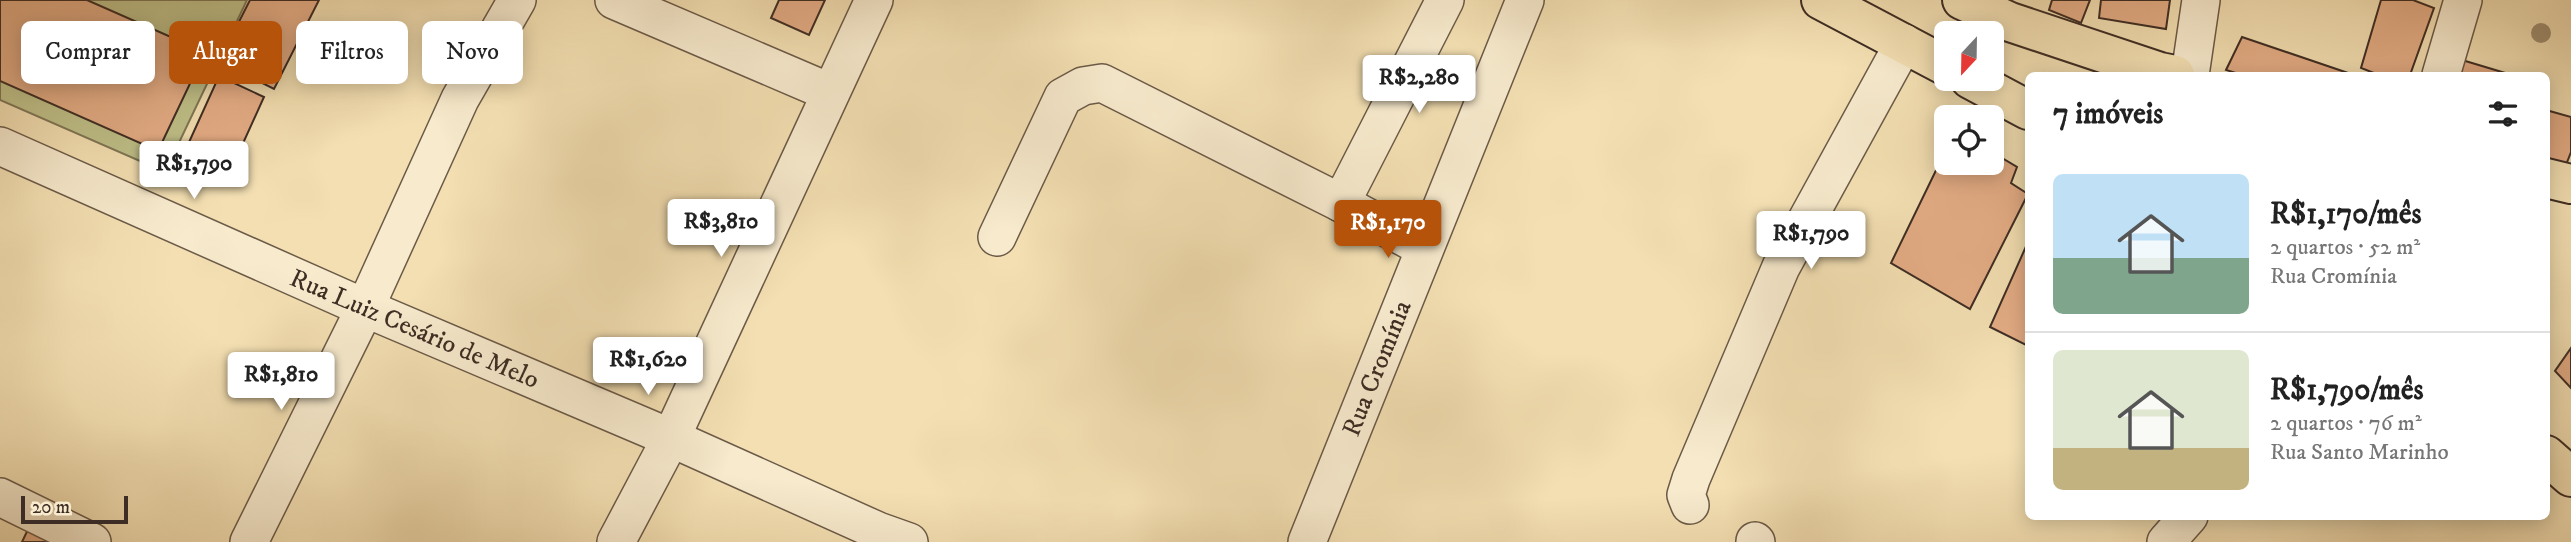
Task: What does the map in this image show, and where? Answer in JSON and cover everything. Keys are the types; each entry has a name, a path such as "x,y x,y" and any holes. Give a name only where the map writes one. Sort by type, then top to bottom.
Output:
{"main road":[{"path":"1821,0 1934,59"},
{"path":"1962,0 2109,65 2152,72"},
{"path":"1992,91 2025,108"},
{"path":"2550,179 2571,184"},
{"path":"2550,458 2571,477"}],"street":[{"path":"249,542 365,308 460,99 517,0"},
{"path":"614,0 830,92"},
{"path":"616,542 671,438 874,0"},
{"path":"1341,203 1445,0"},
{"name":"Rua Cromínia","path":"1307,542 1525,0"},
{"path":"2172,72 2201,0"},
{"path":"2442,72 2463,0"},
{"path":"1690,505 1686,495 1691,479 1781,267 1904,43"},
{"path":"997,237 1063,97 1083,86 1101,83 1341,203 1424,248"},
{"name":"Rua Luiz Cesário de Melo","path":"0,146 365,308 671,438 878,531 909,542"},
{"path":"0,497 92,542"},
{"path":"2166,542 2185,520"}],"green space":[{"path":"0,0 247,0 237,21 169,21 169,84 207,84 165,172 0,100"}],"building":[{"path":"0,0 87,0 135,21 21,21 21,84 155,84 155,30 169,36 169,84 190,84 158,151 0,81"},
{"path":"250,0 319,0 308,21 296,21 296,45 282,73 282,21 239,21"},
{"path":"779,0 825,0 809,35 771,18"},
{"path":"2052,0 2090,0 2081,23 2049,10"},
{"path":"2101,0 2170,0 2166,29 2099,18"},
{"path":"2381,0 2413,0 2434,8 2411,72 2371,72 2361,68"},
{"path":"2242,37 2345,72 2232,72 2226,70"},
{"path":"2462,60 2502,72 2459,72"},
{"path":"215,84 236,84 264,97 230,172 185,151"},
{"path":"264,84 277,84 274,89"},
{"path":"2550,111 2571,117 2571,152 2564,170 2550,165"},
{"path":"2004,159 2017,167 2011,183 2025,192 2025,200 1970,309 1891,263 1934,174 2004,175"},
{"path":"2025,249 2025,344 1990,327"},
{"path":"2571,348 2571,388 2555,371"},
{"path":"31,523 58,542 22,542"}]}
